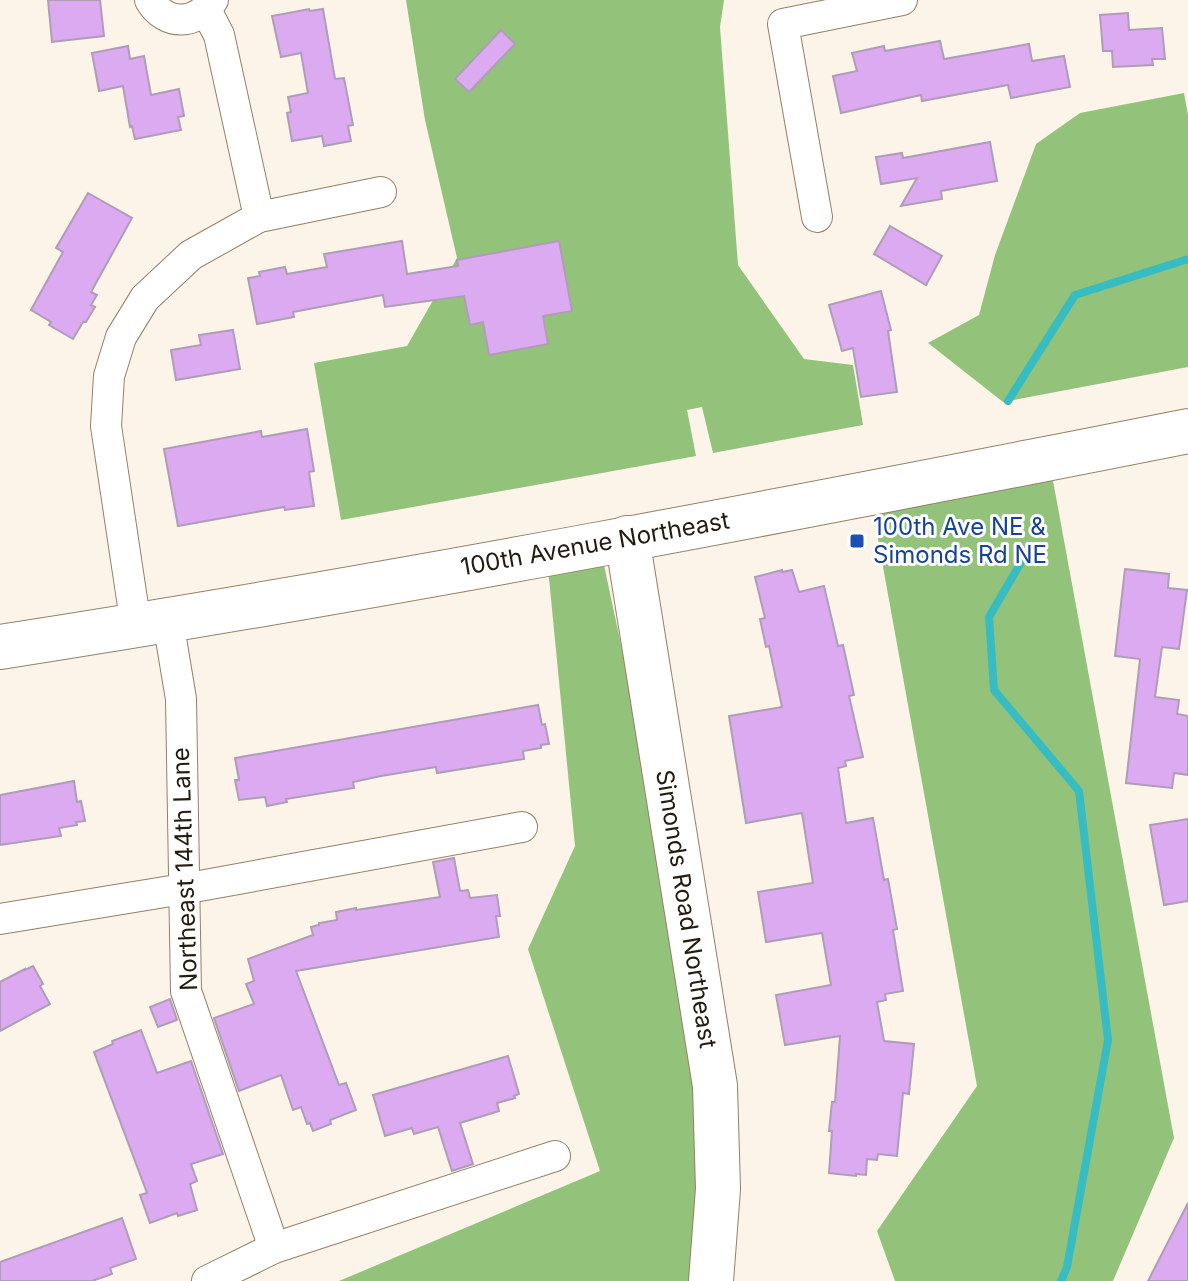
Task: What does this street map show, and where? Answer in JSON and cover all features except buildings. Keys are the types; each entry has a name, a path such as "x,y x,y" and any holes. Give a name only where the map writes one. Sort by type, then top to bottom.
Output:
{"main road":[{"name":"100th Avenue Northeast","path":"0,647 627,538 923,484 1188,431"},
{"name":"Simonds Road Northeast","path":"627,538 715,1086 718,1189 711,1281"}],"street":[{"path":"150,0 160,13 183,20 195,17 209,5 219,35 259,217"},
{"path":"817,217 783,24 902,0"},
{"name":"Northeast 144th Lane","path":"274,1248 186,991 181,699 152,623 106,426 109,376 121,337 145,298 191,255 259,217 381,192"},
{"path":"0,919 522,827"},
{"path":"207,1281 274,1248 555,1156"}],"green space":[{"path":"406,0 724,0 720,27 738,265 804,359 853,365 863,425 713,453 702,407 687,410 696,456 341,520 314,363 407,346 457,258 425,120"},
{"path":"1184,93 1188,115 1188,367 1003,402 928,343 979,315 995,255 1036,144 1080,113"},
{"path":"1049,459 1174,1138 1113,1281 895,1281 877,1231 977,1086 870,495"},
{"path":"604,565 715,1086 711,1281 339,1281 600,1171 528,949 575,846 548,568"}],"waterway":[{"path":"1008,401 1075,295 1188,259"},
{"path":"1026,554 989,617 994,690 1079,791 1108,1040 1067,1267 1061,1281"}],"place":[{"name":"100th Ave NE & Simonds Rd NE","path":"857,541"}]}
